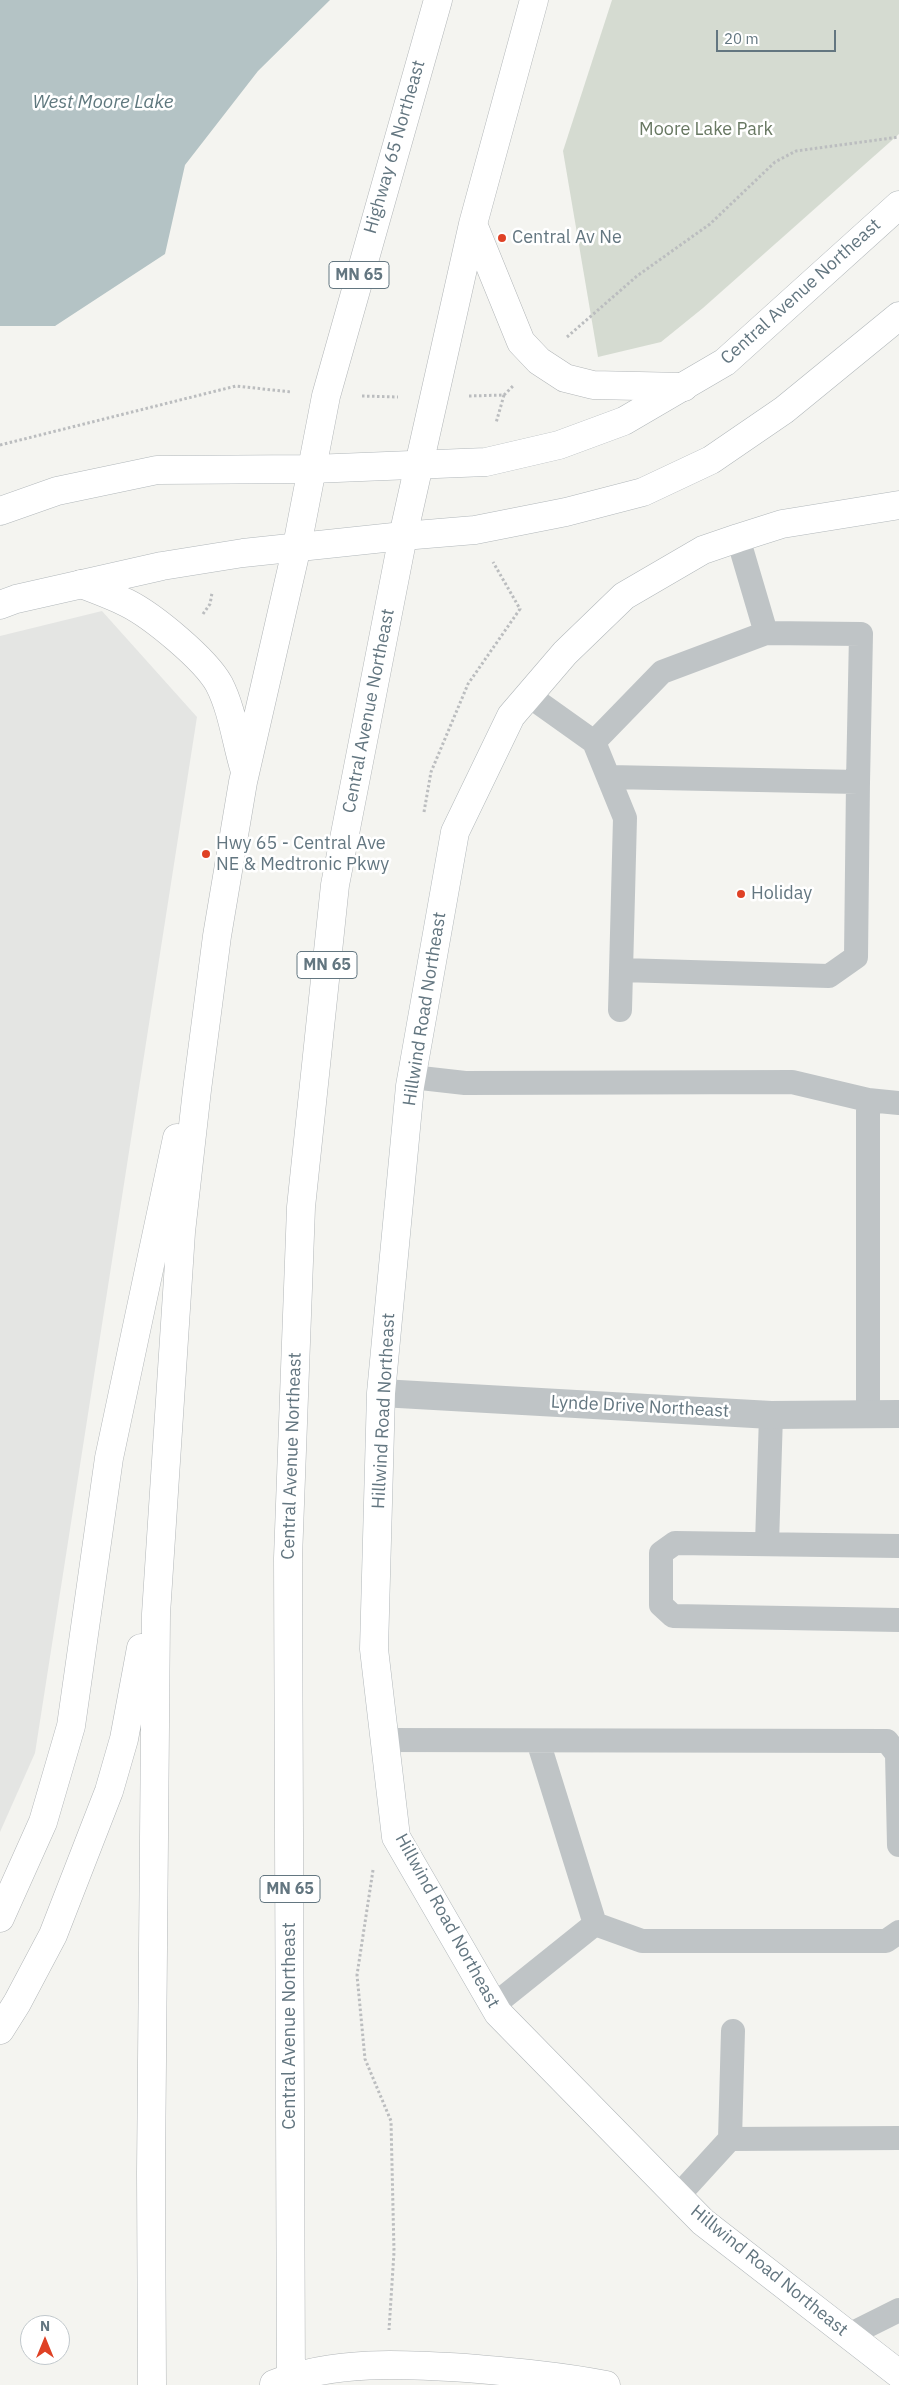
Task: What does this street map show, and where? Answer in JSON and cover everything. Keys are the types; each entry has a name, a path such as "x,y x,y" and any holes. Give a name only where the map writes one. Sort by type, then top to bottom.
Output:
{"main road":[{"name":"Highway 65 Northeast","path":"312,469 326,396 438,0"},
{"name":"MN 65","path":"419,464 473,224 534,0"},
{"name":"Central Avenue Northeast","path":"0,511 57,491 157,470 312,469 500,460 559,445 624,421 725,362 898,208"},
{"path":"473,224 521,342 539,361 565,378 594,385 684,387"},
{"path":"0,605 16,599 162,566 297,546 475,530 566,512 643,492 711,460 784,410 899,316"},
{"name":"Central Avenue Northeast","path":"285,2382 288,1558 301,1207 336,885 402,536 419,464"},
{"name":"MN 65","path":"152,2385 151,2162 154,1685 181,1232 206,1008 245,773 297,546 312,469"},
{"name":"Hillwind Road Northeast","path":"899,506 782,524 738,538 703,550 624,596 565,653 511,716 454,832 412,1077 381,1393 374,1649 396,1837 498,2013 703,2222 899,2374"},
{"path":"81,584 129,604 161,626 198,658 222,691 245,773"},
{"path":"0,1918 43,1822 71,1726 109,1458 154,1236 206,1008"},
{"path":"0,2030 18,2003 53,1935 109,1791 124,1739 161,1543"},
{"path":"285,2382 336,2369 386,2364 511,2371 606,2385"}],"street":[{"name":"Lynde Drive Northeast","path":"381,1393 771,1414 899,1414"}],"lane":[{"path":"738,538 766,633"},
{"path":"594,742 662,672 766,633 861,634 856,957 829,976 621,970"},
{"path":"528,695 594,742 625,818 620,1010"},
{"path":"609,777 858,782"},
{"path":"412,1077 465,1083 792,1082 868,1100 899,1103"},
{"path":"868,1100 868,1414"},
{"path":"767,1544 771,1414"},
{"path":"899,1546 675,1542 661,1553 660,1604 673,1616 899,1620"},
{"path":"385,1740 887,1741 897,1754 899,1845"},
{"path":"538,1741 595,1924"},
{"path":"494,2005 595,1924"},
{"path":"595,1924 642,1941 886,1941 899,1932"},
{"path":"678,2196 730,2139 733,2031"},
{"path":"730,2139 899,2138"},
{"path":"849,2335 899,2310"}],"path":[{"path":"539,361 637,276 710,224 775,162 796,152 899,137"},
{"path":"201,618 210,604 213,585"}],"shaded area":[{"path":"102,611 197,717 35,1753 0,1832 0,636"}],"green space":[{"name":"Moore Lake Park","path":"612,0 899,0 899,134 703,308 661,342 598,357 563,151"}],"water":[{"name":"West Moore Lake","path":"0,0 330,0 258,71 185,165 165,254 55,326 0,326"}],"place":[{"name":"Central Av Ne","path":"502,238"},
{"name":"Hwy 65 - Central Ave NE & Medtronic Pkwy","path":"206,854"},
{"name":"Holiday","path":"741,894"}]}
